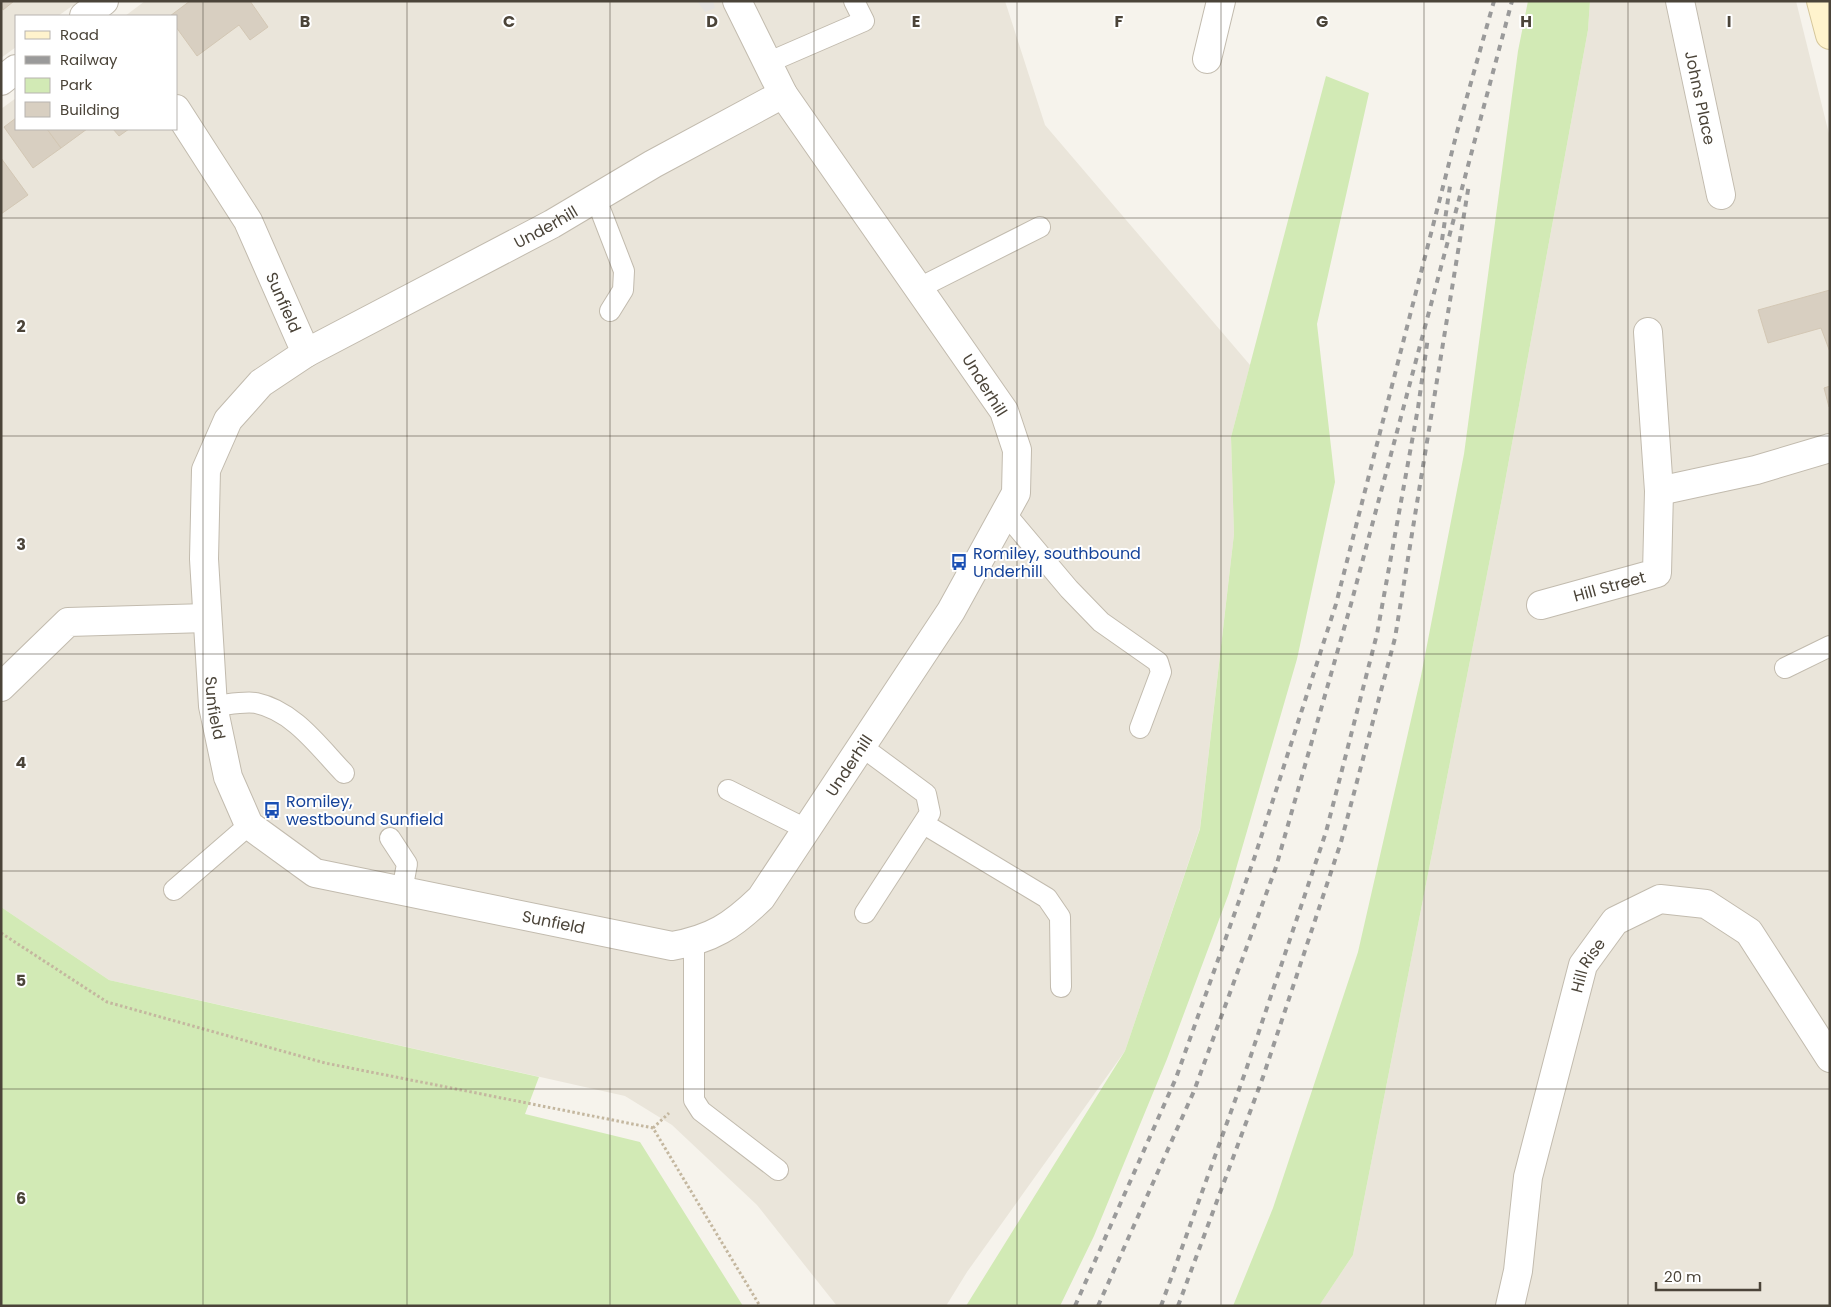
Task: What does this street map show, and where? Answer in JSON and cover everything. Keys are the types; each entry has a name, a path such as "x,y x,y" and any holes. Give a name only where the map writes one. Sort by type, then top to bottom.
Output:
{"main road":[{"path":"1821,1 1830,36"}],"street":[{"path":"85,15 105,1 116,15"},
{"name":"Underhill","path":"737,1 783,94 1004,411 1017,450 1016,493 951,611 760,898"},
{"path":"1207,59 1221,1"},
{"name":"Johns Place","path":"1680,1 1721,195"},
{"path":"1,81 15,70"},
{"name":"Underhill","path":"306,353 552,224 595,196 783,94"},
{"name":"Sunfield","path":"178,112 248,221 306,353 262,383 228,420 206,470 204,505 207,618 213,706 228,777 248,825 315,873 672,946 694,942 716,934 736,921 760,898"},
{"name":"Hill Street","path":"1541,605 1656,573 1659,491 1648,332"},
{"path":"1659,491 1756,470 1830,448"},
{"path":"1,687 68,622 207,618"},
{"name":"Hill Rise","path":"1510,1306 1518,1271 1528,1177 1583,965 1615,921 1660,899 1706,904 1749,932 1830,1058"}],"lane":[{"path":"767,63 864,21 854,1"},
{"path":"595,196 624,272 622,290 610,311"},
{"path":"919,288 1040,227"},
{"path":"1005,513 1069,589 1101,622 1158,662 1161,672 1140,728"},
{"path":"1785,668 1830,646"},
{"path":"213,706 255,703 276,709 292,720 344,773"},
{"path":"861,746 926,794 930,813 865,913"},
{"path":"728,790 806,830"},
{"path":"924,824 1047,898 1060,917 1061,987"},
{"path":"174,890 248,825"},
{"path":"390,838 408,864 402,890"},
{"path":"694,942 694,1100 701,1111 778,1170"}],"path":[{"path":"1,933 106,1002 325,1063 653,1128 760,1306"}],"shaded area":[{"path":"1,1 79,1 59,15 15,15 15,48 1,58"},
{"path":"145,1 1005,1 1045,125 1250,365 1231,437 1234,534 1200,828 1125,1051 967,1272 946,1306 837,1306 757,1205 672,1125 625,1096 109,980 1,907 1,109 15,99 15,130 178,130 178,15 126,15"},
{"path":"697,1 713,1 715,8 705,12"},
{"path":"1590,1 1796,1 1830,138 1830,1306 1319,1306 1353,1255 1502,498 1588,30"}],"green space":[{"path":"1528,1 1590,1 1588,30 1502,498 1353,1255 1319,1306 1233,1306 1273,1208 1358,952 1421,676 1464,454 1518,51"},
{"path":"1326,76 1369,93 1317,324 1335,482 1297,659 1229,893 1167,1059 1094,1236 1060,1306 966,1306 1125,1051 1200,829 1234,534 1231,437"},
{"path":"1,907 109,980 539,1077 525,1114 640,1142 743,1306 1,1306"}],"building":[{"path":"1,1 14,1 3,10"},
{"path":"190,1 250,1 268,27 250,40 239,25 197,56 178,30 178,15 171,15"},
{"path":"15,119 15,130 48,130 61,148 33,168 4,127"},
{"path":"48,130 86,130 61,148"},
{"path":"114,130 128,130 119,136"},
{"path":"1,158 28,195 1,214"},
{"path":"1830,290 1830,352 1821,328 1768,343 1758,310"},
{"path":"1830,386 1830,407 1829,407 1824,388"}],"railway":[{"path":"1075,1306 1176,1078 1255,856 1336,604 1457,132 1494,1"},
{"path":"1098,1306 1194,1091 1276,867 1351,604 1512,1"},
{"path":"1178,1306 1263,1077 1341,842 1395,638 1469,184"},
{"path":"1442,240 1450,186"},
{"path":"1161,1306 1246,1070 1326,832 1377,634 1418,408 1428,337"}],"place":[{"name":"Romiley, southbound Underhill","path":"959,562"},
{"name":"Romiley, westbound Sunfield","path":"272,810"}]}
